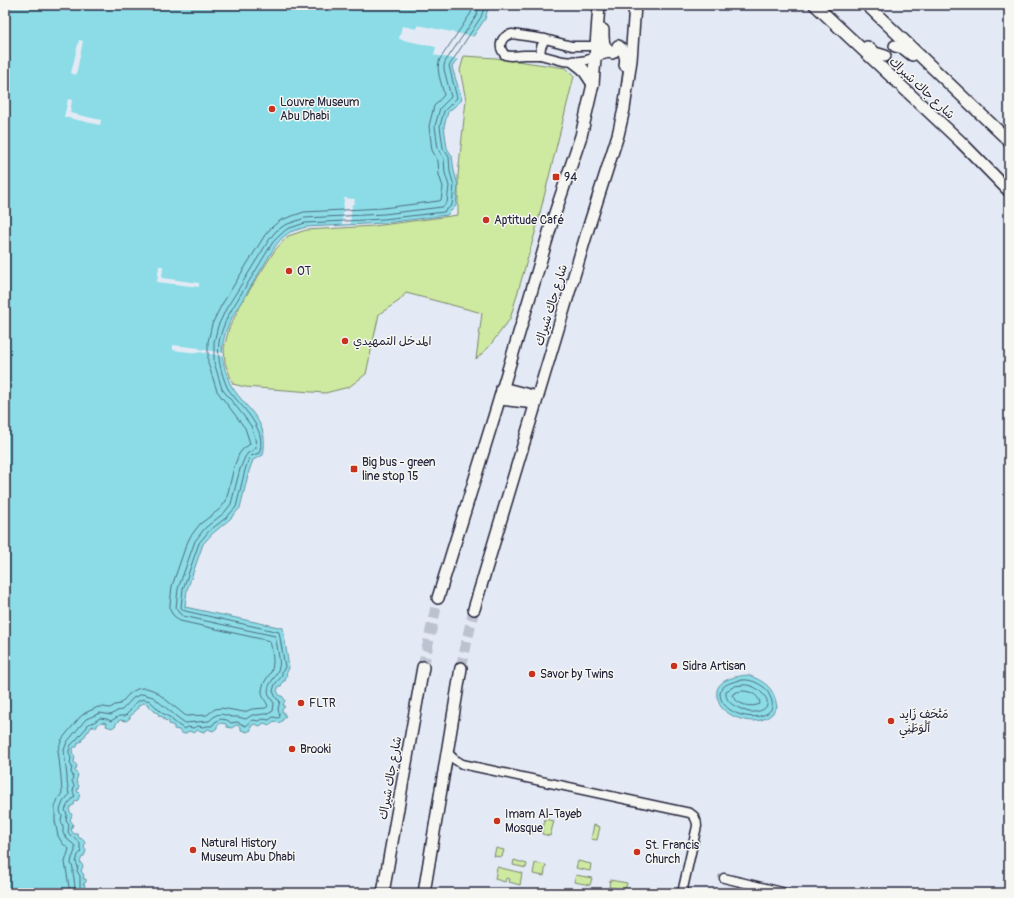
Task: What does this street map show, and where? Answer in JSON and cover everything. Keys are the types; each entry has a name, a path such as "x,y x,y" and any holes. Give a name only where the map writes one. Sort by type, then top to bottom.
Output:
{"street":[{"name":"شارع جاك شيراك","path":"474,609 536,400 618,135 624,109 614,50 599,5"},
{"path":"604,5 603,38 614,50"},
{"name":"شارع جاك شيراك","path":"438,598 553,220 581,136 592,84 614,50 635,5"},
{"name":"شارع جاك شيراك","path":"815,5 882,60 1009,191"},
{"path":"821,5 882,60 898,42"},
{"name":"شارع جاك شيراك","path":"867,5 898,42 969,102 1009,141"},
{"path":"512,34 545,39 572,46 614,50 587,60 574,62 540,55 505,55 501,48 501,42 506,35 512,34"},
{"path":"540,55 541,47 545,39"},
{"path":"574,62 587,74 592,84"},
{"path":"501,394 536,400"},
{"name":"شارع جاك شيراك","path":"384,893 423,667"},
{"path":"424,893 461,668"},
{"path":"447,752 462,764 690,813 696,820 697,826 682,893"},
{"path":"444,772 452,767 462,764"},
{"path":"724,878 783,893"}],"green space":[{"path":"464,56 496,58 566,68 574,76 535,233 510,319 488,348 476,359 482,313 406,293 399,301 379,314 366,374 349,387 325,393 245,387 233,384 225,363 224,348 229,328 242,302 275,250 288,236 306,230 374,226 458,215 458,175 466,100 460,70"},
{"path":"545,819 554,821 550,836 542,834"},
{"path":"527,823 535,825 533,833 525,831"},
{"path":"594,825 600,827 597,840 591,839"},
{"path":"496,848 504,850 502,857 494,856"},
{"path":"514,860 527,864 526,868 513,865"},
{"path":"578,861 591,864 590,871 576,868"},
{"path":"535,863 546,865 544,876 533,874"},
{"path":"497,867 522,873 520,885 509,882 510,879 506,878 505,882 495,879"},
{"path":"576,875 592,878 590,885 574,882"},
{"path":"610,880 627,883 625,890 609,887"}],"water":[{"path":"5,5 489,5 485,19 452,67 462,100 448,112 444,126 447,148 452,156 458,185 456,206 447,215 385,223 306,227 290,232 276,245 236,309 225,336 222,354 229,382 251,410 260,425 264,444 263,455 253,460 240,508 203,544 187,590 185,607 283,628 289,668 285,681 283,681 281,686 279,686 277,691 285,700 283,705 285,707 282,709 282,712 284,712 286,716 279,723 274,721 269,725 264,723 260,726 255,724 251,726 251,730 247,732 241,730 241,727 236,725 232,728 221,723 213,731 208,729 204,732 198,730 194,733 189,731 184,734 179,730 174,729 174,726 169,724 169,721 164,720 163,717 159,716 158,713 148,707 148,704 143,703 138,706 130,718 126,721 120,720 112,728 106,726 107,723 102,722 95,728 94,726 91,727 81,742 78,742 77,747 74,747 72,752 75,757 74,762 77,766 75,771 78,775 76,781 79,786 77,791 80,794 78,800 75,801 74,805 71,806 69,810 72,815 70,820 73,824 71,830 74,834 77,834 80,839 82,838 85,843 84,847 86,851 80,862 83,866 81,871 84,875 83,879 86,879 86,882 83,884 85,885 84,888 87,889 87,892 84,893 5,893"},
{"path":"748,675 760,680 768,686 774,695 777,707 773,713 766,718 753,721 739,718 726,712 719,703 717,691 722,683 738,676"}],"pier":[{"path":"418,25 475,37 460,60 434,55 436,47 399,39 402,26 417,29"},
{"path":"79,40 83,41 76,75 71,73"},
{"path":"68,99 72,100 70,113 101,120 100,125 64,117"},
{"path":"344,198 355,199 354,204 352,204 350,224 342,224"},
{"path":"159,266 163,266 162,278 199,283 199,287 157,282"},
{"path":"173,345 223,353 223,356 173,350"}],"tunnel":[{"path":"423,667 438,598"},
{"path":"461,668 474,609"}],"place":[{"name":"Louvre Museum Abu Dhabi","path":"272,109"},
{"name":"94","path":"556,177"},
{"name":"Aptitude Café","path":"486,220"},
{"name":"OT","path":"289,271"},
{"name":"المدخل التمهيدي","path":"345,341"},
{"name":"Big bus - green line stop 15","path":"354,469"},
{"name":"Sidra Artisan","path":"674,666"},
{"name":"Savor by Twins","path":"532,674"},
{"name":"FLTR","path":"301,703"},
{"name":"مَتْحَف زَايِد ٱلْوَطَنِي","path":"891,721"},
{"name":"Brooki","path":"292,749"},
{"name":"Imam Al-Tayeb Mosque","path":"497,821"},
{"name":"Natural History Museum Abu Dhabi","path":"193,850"},
{"name":"St. Francis Church","path":"637,852"}]}
